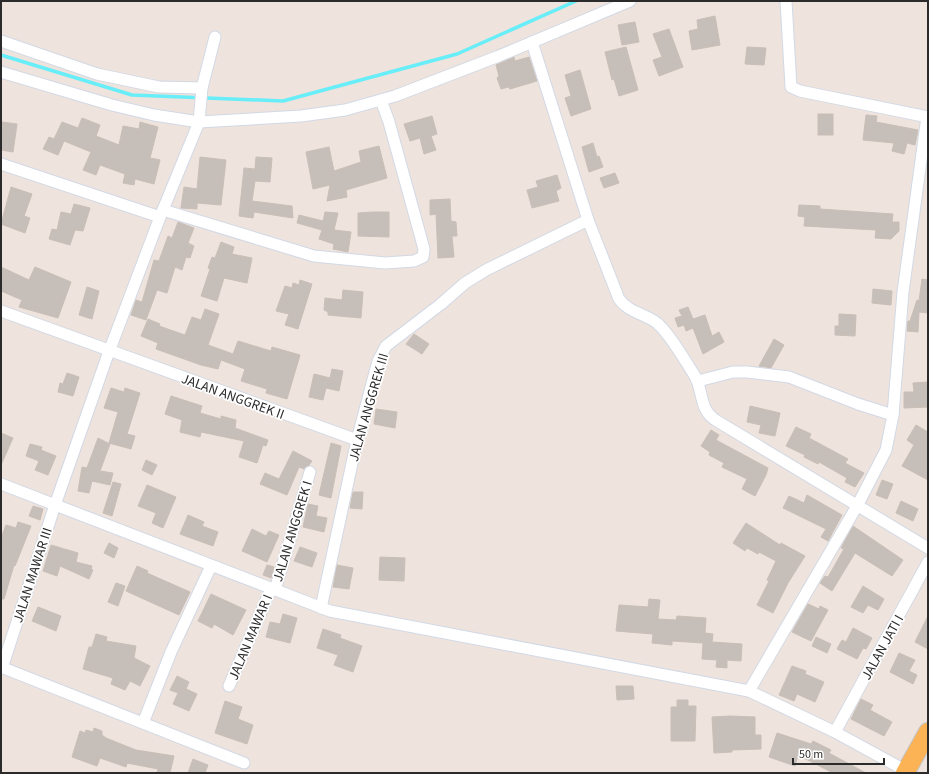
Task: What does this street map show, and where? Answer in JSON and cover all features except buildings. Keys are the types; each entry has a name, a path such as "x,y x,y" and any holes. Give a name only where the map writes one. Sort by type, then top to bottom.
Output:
{"main road":[{"path":"907,772 928,732"}],"street":[{"path":"1,72 112,105 154,115 199,118 301,116 345,110 395,96 532,42 630,1"},
{"path":"749,691 857,506 886,450 893,415 903,292 928,117 800,91 791,87 786,1"},
{"name":"JALAN MAWAR III","path":"1,667 55,504 109,351 199,118 201,93 215,38"},
{"path":"1,41 98,74 159,87 201,93"},
{"path":"532,42 588,220 619,299 628,309 650,319 662,329 698,381 704,408 711,417 928,548"},
{"path":"1,164 162,214 314,256 385,263 414,260 423,256 424,249 389,122 381,100"},
{"name":"JALAN ANGGREK III","path":"321,608 357,440 378,361 386,346 441,304 465,283 486,270 588,220"},
{"name":"JALAN ANGGREK II","path":"1,310 109,351 357,440"},
{"path":"698,381 733,372 747,372 789,377 858,404 893,415"},
{"name":"JALAN ANGGREK I","path":"273,589 310,472"},
{"path":"1,484 321,608 749,691 835,732 907,772"},
{"name":"JALAN JATI I","path":"835,732 928,562"},
{"path":"143,723 171,652 211,566"},
{"name":"JALAN MAWAR I","path":"229,686 273,589"},
{"path":"1,667 244,762"}],"waterway":[{"path":"1,55 132,95 283,101 457,54 576,1"}]}
